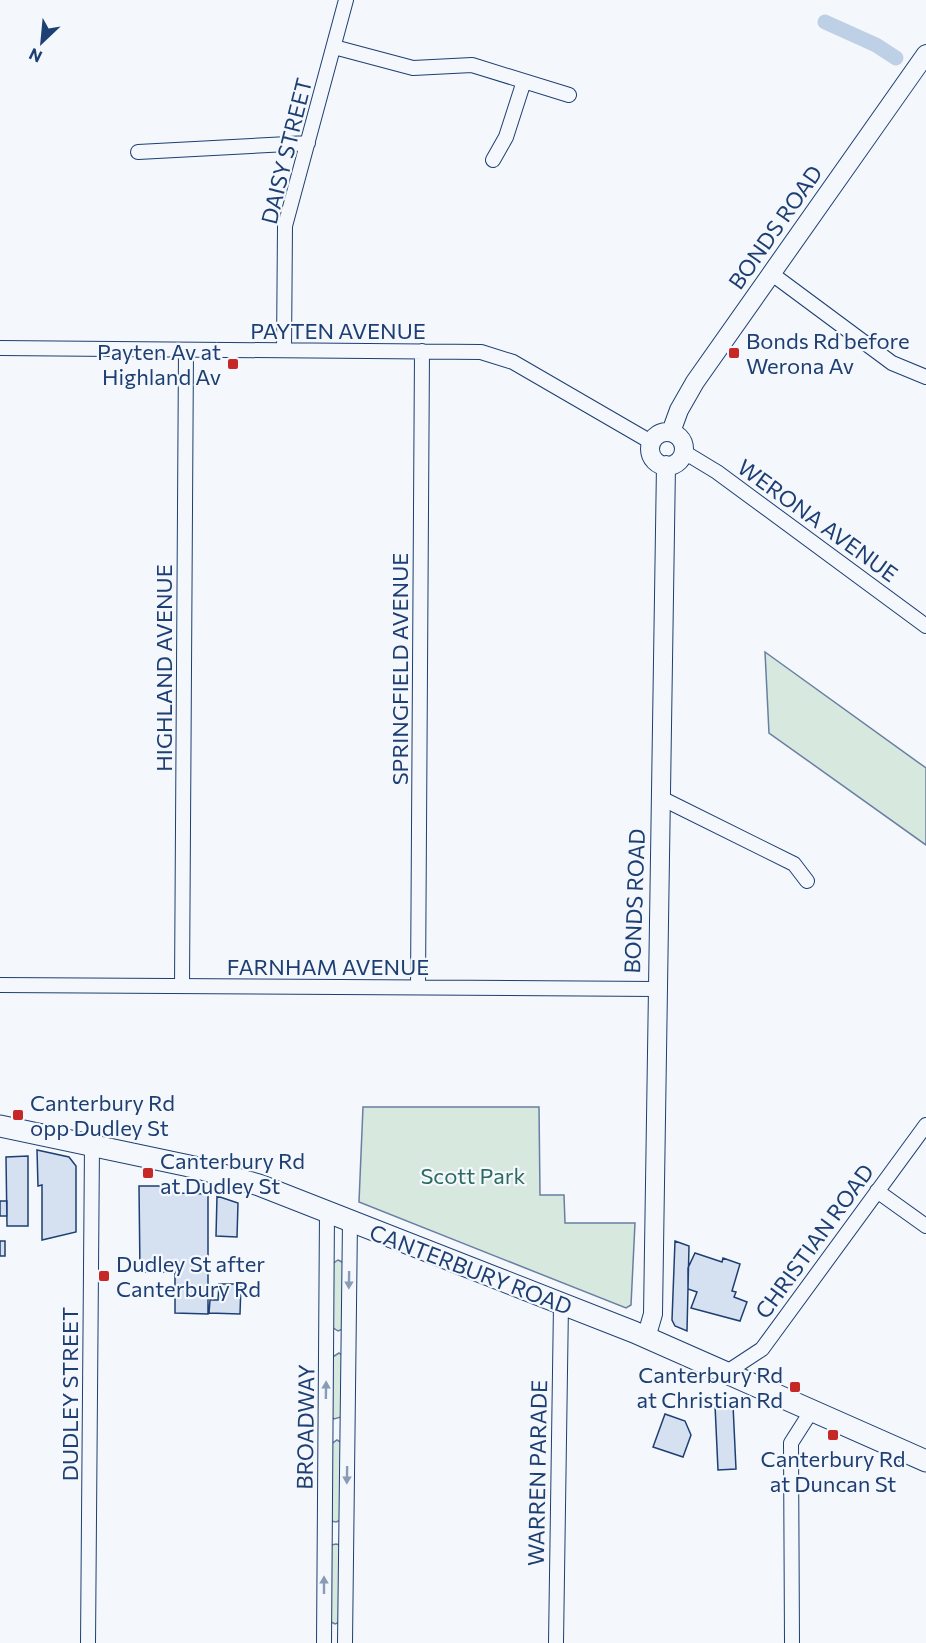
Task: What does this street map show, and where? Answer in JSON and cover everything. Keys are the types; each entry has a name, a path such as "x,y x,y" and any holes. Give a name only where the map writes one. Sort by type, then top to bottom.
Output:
{"highway":[{"name":"CANTERBURY ROAD","path":"0,1125 226,1175 327,1212 646,1338 926,1461"}],"main road":[{"name":"BONDS ROAD","path":"671,432 679,410 695,382 926,54"},
{"path":"671,432 680,438 684,452 679,460 666,465 653,458 651,442 661,433 671,432"},
{"name":"BONDS ROAD","path":"646,1338 652,1320 666,465"}],"street":[{"name":"DAISY STREET","path":"284,350 285,226 346,0"},
{"path":"334,47 413,68 472,65 569,95"},
{"path":"493,160 506,137 524,81"},
{"path":"138,152 308,143"},
{"path":"772,274 892,363 926,377"},
{"name":"PAYTEN AVENUE","path":"0,348 481,352 504,358 651,442"},
{"name":"HIGHLAND AVENUE","path":"182,986 186,350"},
{"name":"SPRINGFIELD AVENUE","path":"418,987 422,351"},
{"name":"WERONA AVENUE","path":"684,452 717,472 926,626"},
{"path":"661,798 794,864 807,881"},
{"name":"FARNHAM AVENUE","path":"0,985 656,989"},
{"name":"CHRISTIAN ROAD","path":"727,1372 762,1349 926,1125"},
{"name":"DUDLEY STREET","path":"88,1643 92,1144"},
{"path":"878,1191 926,1226"},
{"name":"BROADWAY","path":"324,1643 327,1212"},
{"name":"BROADWAY","path":"345,1643 350,1221"},
{"name":"WARREN PARADE","path":"556,1643 561,1304"},
{"path":"792,1643 791,1443 812,1410"}],"green space":[{"path":"765,652 926,768 926,845 769,733"},
{"name":"Scott Park","path":"363,1107 539,1107 540,1195 564,1195 565,1223 635,1223 631,1305 626,1308 359,1202"},
{"path":"338,1260 344,1263 343,1329 338,1331 332,1327 332,1264"},
{"path":"339,1353 343,1356 341,1417 334,1419 332,1417 331,1358"},
{"path":"337,1440 342,1443 341,1520 336,1522 331,1521 330,1445"},
{"path":"331,1545 340,1545 340,1622 335,1624 331,1622"}],"building":[{"path":"37,1150 69,1157 76,1166 76,1232 42,1240 42,1185 38,1186"},
{"path":"28,1156 28,1226 7,1226 6,1157"},
{"path":"139,1186 175,1186 176,1193 208,1194 208,1314 175,1313 175,1272 140,1272"},
{"path":"217,1196 238,1203 237,1237 216,1236"},
{"path":"0,1201 7,1201 7,1216 0,1216"},
{"path":"0,1241 5,1241 5,1256 0,1256"},
{"path":"675,1241 689,1246 687,1331 675,1326 672,1320"},
{"path":"695,1253 722,1262 723,1258 740,1264 732,1291 736,1292 734,1297 747,1302 740,1321 691,1308 697,1292 688,1289 688,1268"},
{"path":"219,1284 241,1284 240,1314 209,1313 210,1300 218,1300"},
{"path":"715,1405 733,1405 736,1469 718,1470"},
{"path":"665,1414 685,1421 691,1435 683,1457 653,1447"}],"waterway":[{"path":"825,22 876,45 896,58"}],"place":[{"name":"Bonds Rd before Werona Av","path":"734,353"},
{"name":"Payten Av at Highland Av","path":"233,364"},
{"name":"Canterbury Rd opp Dudley St","path":"18,1115"},
{"name":"Canterbury Rd at Dudley St","path":"148,1173"},
{"name":"Dudley St after Canterbury Rd","path":"104,1276"},
{"name":"Canterbury Rd at Christian Rd","path":"795,1387"},
{"name":"Canterbury Rd at Duncan St","path":"833,1435"}]}
